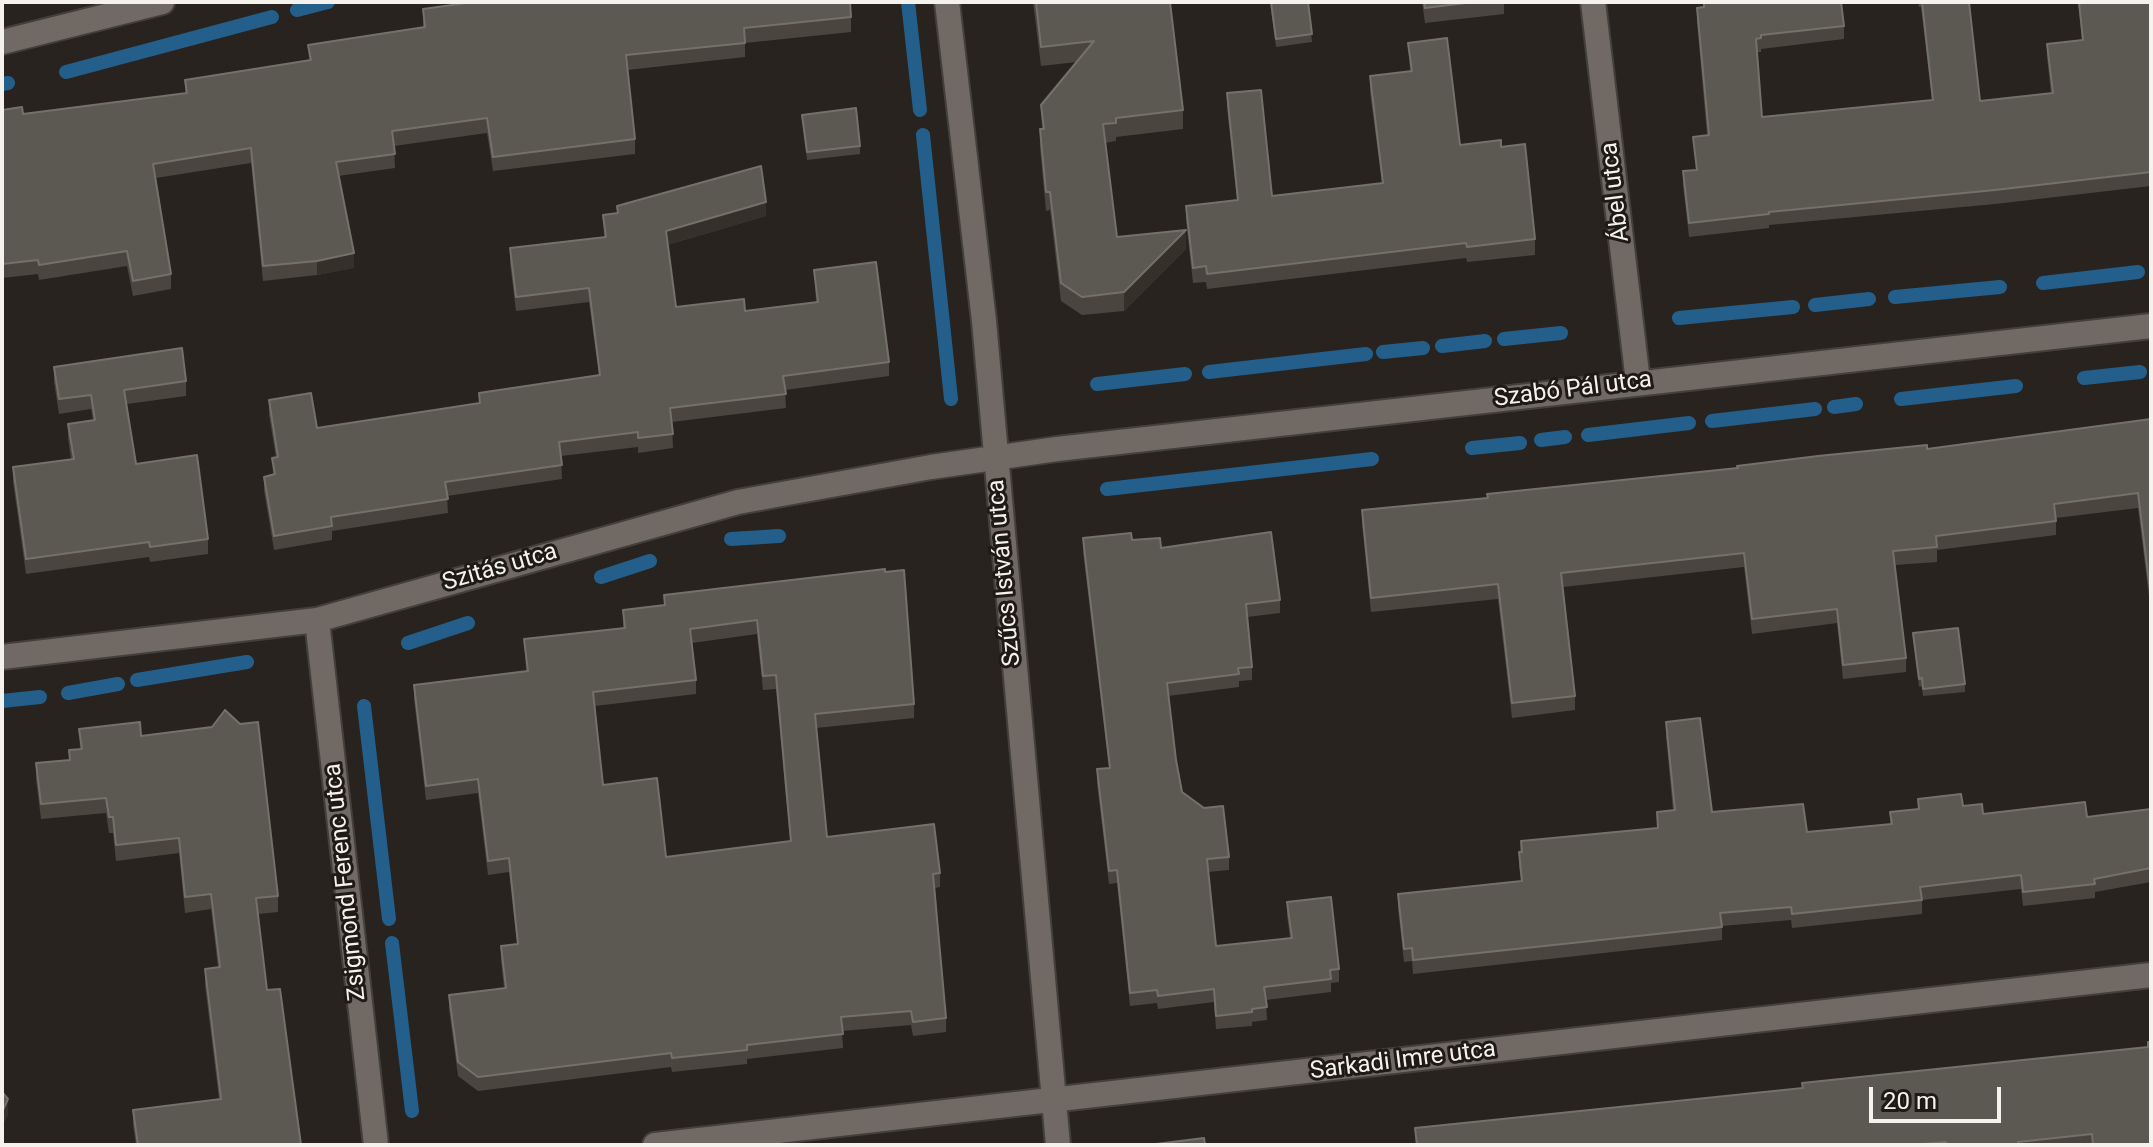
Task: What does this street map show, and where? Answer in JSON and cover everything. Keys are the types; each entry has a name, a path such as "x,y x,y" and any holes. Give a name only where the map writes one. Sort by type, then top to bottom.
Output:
{"street":[{"path":"2,42 162,2"},
{"name":"Szűcs István utca","path":"947,2 984,321 1058,1145"},
{"name":"Ábel utca","path":"1593,2 1638,382"},
{"name":"Szabó Pál utca","path":"995,457 2151,326"},
{"name":"Szitás utca","path":"2,657 317,620 738,502 995,457"},
{"name":"Zsigmond Ferenc utca","path":"317,620 376,1145"},
{"name":"Sarkadi Imre utca","path":"655,1145 2151,975"}],"building":[{"path":"474,2 850,2 851,17 744,28 745,43 626,55 635,139 493,157 487,118 392,131 395,154 336,162 354,253 317,261 263,266 251,148 153,164 171,274 133,281 127,251 39,265 38,260 2,264 2,110 22,107 23,114 187,93 185,80 311,60 308,45 425,27 423,9"},
{"path":"1036,2 1170,2 1183,110 1116,118 1116,123 1103,124 1117,237 1186,230 1124,292 1082,297 1061,283 1050,192 1046,192 1041,105 1094,41 1041,47"},
{"path":"1271,2 1308,2 1312,34 1276,39"},
{"path":"1424,2 1474,2 1425,8"},
{"path":"1704,2 1841,2 1844,26 1761,35 1756,39 1762,117 1933,100 1922,2 1969,2 1980,101 2053,93 2047,44 2083,40 2079,2 2151,2 2151,172 1689,223 1683,171 1697,170 1693,137 1709,135 1697,8 1704,7"},
{"path":"1447,38 1460,145 1501,140 1501,147 1525,144 1535,239 1467,247 1466,243 1207,274 1206,266 1193,268 1186,206 1238,200 1227,93 1261,90 1272,196 1383,183 1370,76 1412,71 1408,43"},
{"path":"856,108 860,146 807,152 802,115"},
{"path":"761,166 766,202 666,231 676,307 744,299 745,311 818,302 814,270 876,262 889,362 783,376 786,394 670,408 673,434 638,438 638,432 559,442 562,465 445,482 448,499 331,517 332,526 274,536 264,477 275,474 272,458 278,457 269,400 311,393 317,428 480,403 479,393 600,375 589,288 516,297 510,248 606,237 603,215 618,213 617,206"},
{"path":"182,348 186,381 124,390 136,464 197,455 208,539 150,547 149,542 26,559 13,467 74,459 68,424 95,420 91,395 59,399 54,367"},
{"path":"2151,419 2151,598 2138,493 2054,504 2056,521 1936,536 1937,547 1893,551 1906,658 1843,665 1837,609 1752,619 1744,553 1561,573 1575,696 1512,703 1498,584 1371,598 1362,510 1488,498 1487,494 1738,468 1818,456 1927,445 1927,449"},
{"path":"1271,532 1280,600 1246,604 1252,667 1238,668 1239,674 1167,683 1176,760 1182,792 1204,808 1223,806 1229,857 1207,859 1216,946 1292,938 1287,902 1331,897 1339,969 1330,970 1331,979 1264,987 1267,1007 1216,1016 1214,989 1158,996 1157,990 1130,993 1117,870 1109,871 1097,769 1110,768 1083,538 1131,533 1132,540 1160,538 1161,548"},
{"path":"885,569 885,572 904,570 914,704 815,714 827,837 934,824 940,873 933,874 946,1018 913,1022 911,1011 841,1017 843,1034 747,1045 747,1050 672,1058 671,1053 478,1077 458,1062 449,995 506,988 501,946 518,944 509,858 488,861 478,779 426,786 414,685 528,671 524,639 625,628 623,610 665,605 664,595","holes":["757,620 763,676 776,675 791,841 666,857 657,778 603,785 593,692 696,680 690,629"]},
{"path":"1958,628 1965,684 1923,689 1913,633"},
{"path":"225,710 240,724 258,722 278,896 256,898 267,990 280,989 301,1145 138,1145 133,1110 221,1099 205,969 220,967 211,894 185,897 179,838 116,845 113,817 109,817 106,798 41,804 36,763 70,760 69,750 82,749 79,729 140,722 141,736 212,727"},
{"path":"1700,718 1712,812 1803,804 1807,832 1892,824 1890,812 1919,809 1918,799 1961,794 1963,806 1982,804 1983,814 2085,802 2087,817 2151,809 2151,868 2094,879 2095,884 2023,892 2021,875 1920,887 1922,900 1792,914 1791,907 1720,913 1722,927 1413,960 1412,948 1404,949 1398,894 1522,881 1521,841 1658,828 1657,812 1675,810 1666,722"},
{"path":"2148,1042 2151,1042 2151,1145 2093,1145 2092,1134 2018,1142 2018,1145 1947,1145 1946,1142 1911,1145 1417,1145 1415,1128 1803,1088 1802,1083 2148,1047"},
{"path":"2,1092 8,1099 2,1112"},
{"path":"1204,1138 1205,1145 1156,1144"}],"waterway":[{"path":"297,10 328,2"},
{"path":"908,2 920,110"},
{"path":"66,72 272,17"},
{"path":"2,84 8,83"},
{"path":"923,135 951,399"},
{"path":"2043,283 2138,272"},
{"path":"1895,297 2000,287"},
{"path":"1815,305 1869,299"},
{"path":"1679,318 1793,307"},
{"path":"1504,339 1561,333"},
{"path":"1442,346 1485,341"},
{"path":"1383,352 1423,348"},
{"path":"1209,372 1366,354"},
{"path":"2084,378 2140,372"},
{"path":"1097,384 1185,374"},
{"path":"1901,399 2016,386"},
{"path":"1834,407 1856,404"},
{"path":"1712,421 1815,409"},
{"path":"1588,435 1689,423"},
{"path":"1541,440 1565,437"},
{"path":"1472,448 1520,443"},
{"path":"1107,489 1372,459"},
{"path":"731,539 779,536"},
{"path":"601,577 650,561"},
{"path":"408,643 468,623"},
{"path":"137,680 247,662"},
{"path":"68,693 118,684"},
{"path":"2,701 40,697"},
{"path":"364,706 389,919"},
{"path":"392,943 412,1111"}]}
